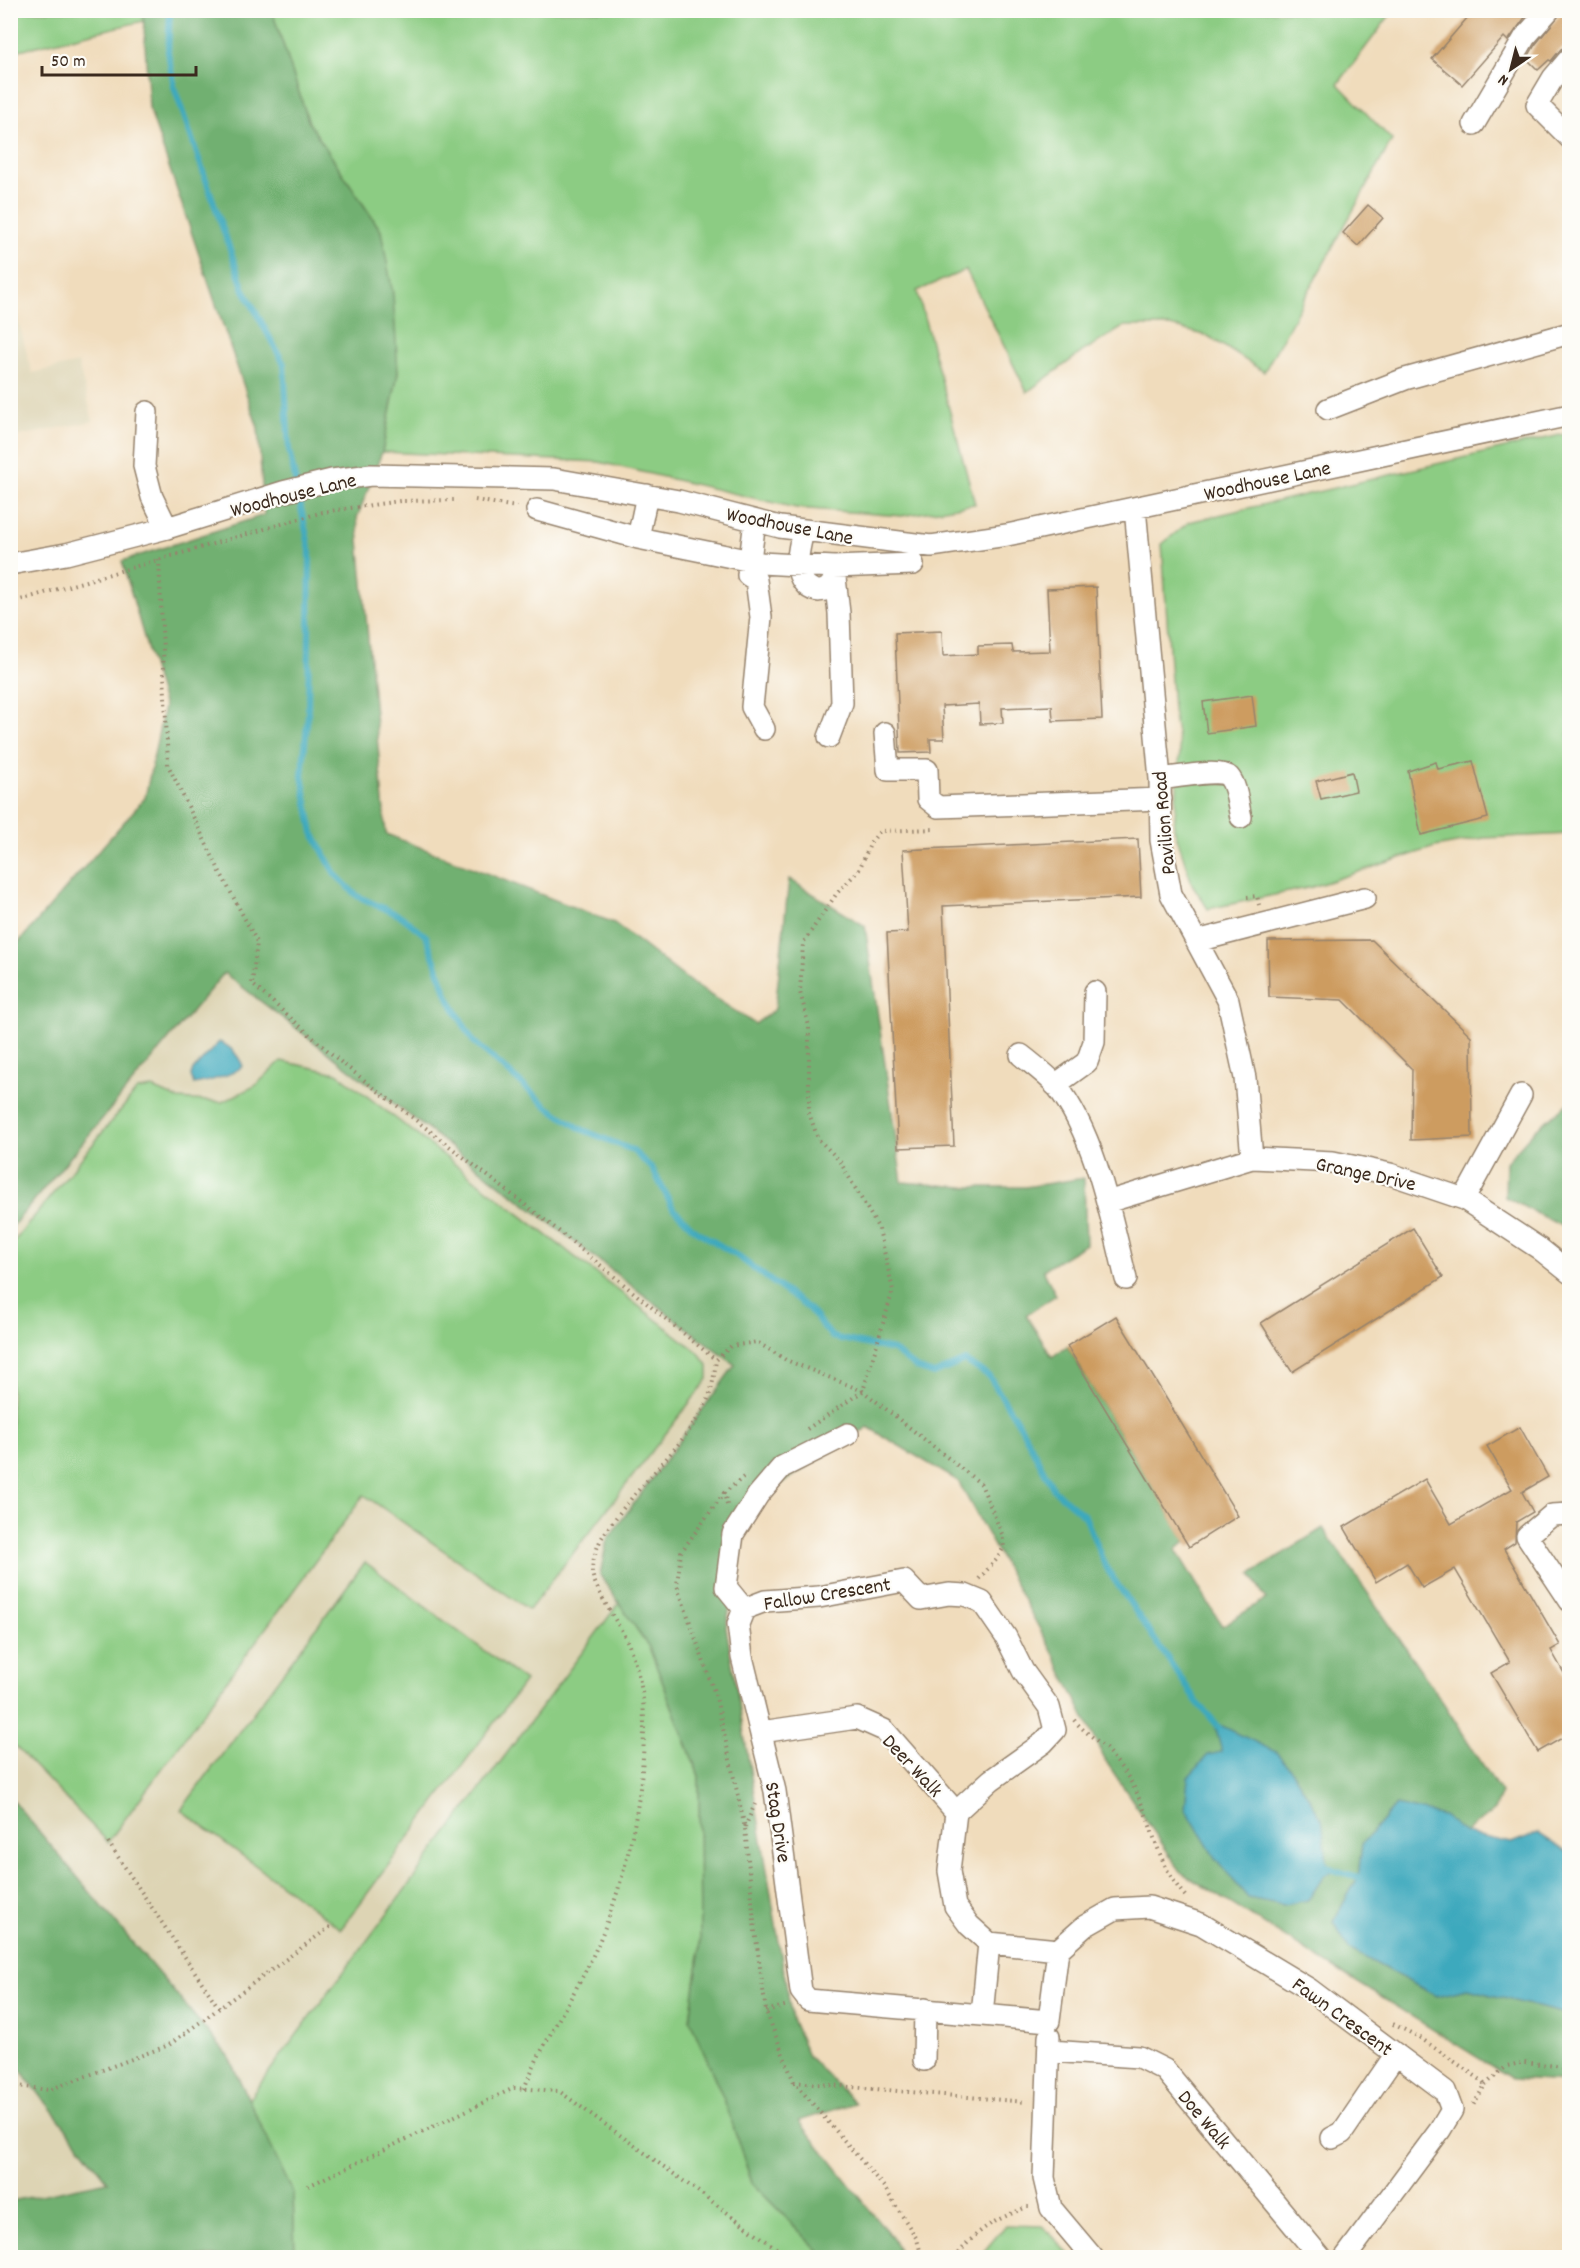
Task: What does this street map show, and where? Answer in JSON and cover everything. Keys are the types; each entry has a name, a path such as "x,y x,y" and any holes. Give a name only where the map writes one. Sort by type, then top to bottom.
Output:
{"street":[{"path":"1474,124 1525,36 1549,10"},
{"path":"1569,58 1553,78 1537,105 1569,138"},
{"path":"1328,410 1405,379 1569,333"},
{"path":"147,412 144,466 152,497 167,528"},
{"name":"Woodhouse Lane","path":"10,564 66,554 167,528 310,485 371,475 543,479 679,501 755,521 803,530 931,546 1007,535 1569,415"},
{"path":"638,538 647,495"},
{"name":"Pavilion Road","path":"1135,508 1161,789 1161,840 1171,894 1228,1000 1245,1078 1252,1158"},
{"path":"537,510 638,538 750,560 834,572 914,564"},
{"path":"755,521 748,575 756,580 761,617 752,707 764,729"},
{"path":"797,565 803,530"},
{"path":"829,737 842,703 839,613 834,572"},
{"path":"885,733 888,770 927,770 928,799 938,807 1161,789 1214,773 1226,775 1231,779 1241,817"},
{"path":"1197,941 1365,898"},
{"path":"1055,1084 1087,1062 1094,1042 1095,992"},
{"path":"1021,1055 1055,1084 1084,1132 1107,1202 1126,1279"},
{"path":"1464,1199 1521,1095"},
{"name":"Grange Drive","path":"1107,1202 1252,1158 1333,1162 1390,1174 1464,1199 1540,1249 1569,1273"},
{"path":"744,1609 726,1587 733,1534 758,1495 782,1467 848,1434"},
{"path":"1569,1514 1552,1515 1527,1536 1569,1601"},
{"name":"Fallow Crescent","path":"744,1609 765,1601 819,1597 904,1581 921,1599 949,1594 965,1595"},
{"path":"965,1595 982,1602 1006,1637 1023,1671 1049,1707 1055,1731 1043,1743 991,1780 956,1812 948,1871 955,1905 969,1925 989,1943 1058,1950 1049,2021 1050,2051 1044,2178 1051,2208 1093,2258"},
{"name":"Stag Drive","path":"744,1609 738,1624 742,1657 775,1791 801,1991 808,2000 982,2014"},
{"name":"Deer Walk","path":"761,1732 857,1718 884,1730 956,1812"},
{"name":"Fawn Crescent","path":"1058,1950 1085,1926 1115,1909 1149,1907 1201,1924 1309,1989 1445,2091 1452,2110 1440,2130 1345,2258"},
{"path":"989,1943 982,2014 1049,2021"},
{"path":"924,2060 925,2009"},
{"name":"Doe Walk","path":"1050,2051 1139,2057 1164,2070 1321,2258"},
{"path":"1332,2138 1342,2133 1396,2054"}],"path":[{"path":"10,603 324,512 400,501 463,500"},
{"path":"473,500 537,510"},
{"path":"159,559 168,765 257,942 252,984 342,1063 555,1228 716,1360"},
{"path":"863,1391 893,1290 879,1229 839,1160 818,1140 809,1113 809,1026 800,992 803,943 837,893 859,870 871,842 880,831 939,829"},
{"path":"1247,897 1257,896"},
{"path":"524,2089 532,2069 590,1963 612,1906 636,1817 642,1755 643,1698 628,1643 606,1604 592,1572 602,1538 705,1407 714,1378 716,1360 731,1346 757,1342 786,1360 863,1391 981,1485 1002,1534 1004,1547 965,1595"},
{"path":"981,1576 988,1585"},
{"path":"1067,1711 1084,1732 1103,1747 1124,1770 1139,1797 1161,1857 1179,1889 1194,1905"},
{"path":"108,1842 219,2008"},
{"path":"10,2085 49,2090 169,2045 334,1924"},
{"path":"1389,2022 1436,2048 1485,2085"},
{"path":"1465,2116 1485,2085 1507,2066 1525,2062 1569,2068"},
{"path":"794,2082 1046,2103"},
{"path":"308,2186 514,2088 559,2091 790,2258"},
{"path":"10,2186 12,2195"},
{"path":"955,2258 966,2244 992,2221 1027,2207 1051,2208"}],"shaded area":[{"path":"13,300 32,373 78,363 93,421 11,438 10,301"},
{"path":"224,973 735,1366 607,1540 600,1575 619,1603 248,2100 109,2181 11,2201 10,2058 16,2064 177,1996 11,1797 11,1228"}],"green space":[{"path":"10,11 143,11 144,21 11,52"},
{"path":"143,11 272,11 309,123 381,231 393,294 398,373 382,452 357,518 386,834 614,923 693,984 755,1024 775,1009 789,879 865,926 902,1182 964,1187 1025,1187 1084,1178 1086,1244 1043,1270 1056,1295 1026,1315 1052,1357 1067,1346 1186,1541 1176,1550 1222,1626 1266,1599 1251,1574 1323,1528 1444,1704 1501,1793 1494,1810 1465,1833 1442,1816 1396,1805 1362,1844 1358,1877 1333,1922 1349,1949 1436,1996 1468,1989 1569,2015 1569,2082 1512,2079 1182,1873 1107,1763 1054,1655 958,1481 868,1427 778,1486 747,1520 726,1627 792,2019 808,2056 855,2103 799,2121 893,2239 902,2257 825,2257 752,2183 725,2102 690,2020 700,1948 699,1776 649,1647 600,1575 607,1540 735,1365 224,973 11,1228 11,951 145,798 164,707 122,561 264,515 258,428 149,108"},
{"path":"272,11 1393,11 1338,84 1392,140 1264,372 1208,336 1170,326 1125,326 1085,350 1027,392 966,270 917,291 975,504 902,516 796,508 599,462 382,452 398,373 381,231 309,123"},
{"path":"1569,433 1569,834 1484,838 1435,847 1312,887 1208,909 1192,884 1174,828 1180,752 1173,710 1162,544 1189,522"},
{"path":"281,1061 337,1073 698,1352 708,1365 708,1379 529,1610 364,1495 108,1842 11,1742 11,1245 137,1090 153,1088 178,1099 222,1102 255,1086"},
{"path":"1569,1103 1569,1230 1505,1197 1506,1162 1536,1129"},
{"path":"365,1562 525,1681 341,1929 181,1810"},
{"path":"619,1603 649,1647 699,1776 700,1948 690,2020 725,2102 752,2183 825,2257 295,2257 293,2193 248,2100"},
{"path":"10,1797 228,2056 293,2193 295,2257 11,2257 11,2201 108,2181 11,2058"},
{"path":"1006,2225 1043,2226 1072,2257 979,2257"}],"water":[{"path":"219,1042 234,1051 243,1066 220,1078 194,1084 191,1076 193,1070"},
{"path":"1214,1722 1276,1752 1293,1772 1322,1819 1327,1861 1334,1870 1324,1876 1308,1900 1283,1905 1248,1898 1215,1858 1185,1808 1188,1777 1208,1755 1222,1752"},
{"path":"1396,1805 1443,1816 1465,1833 1512,1843 1538,1833 1569,1853 1569,2015 1468,1989 1436,1996 1349,1949 1333,1922 1358,1877 1362,1844"}],"building":[{"path":"1474,10 1520,10 1526,16 1508,41 1504,37 1462,85 1432,59"},
{"path":"1561,13 1569,21 1569,46 1561,49 1551,61 1549,60 1538,70 1527,59 1535,45"},
{"path":"1368,205 1383,218 1358,246 1343,233"},
{"path":"1096,587 1102,719 1053,721 1052,706 1002,708 1003,723 980,724 979,704 942,706 944,739 930,739 931,752 900,753 895,633 942,631 943,656 978,654 978,646 1012,645 1013,652 1050,651 1047,589"},
{"path":"1252,695 1256,726 1207,733 1203,702"},
{"path":"1473,761 1488,818 1421,835 1408,771 1436,762 1438,769"},
{"path":"1352,772 1356,791 1321,799 1316,781"},
{"path":"1138,839 1141,897 943,906 954,1146 898,1148 887,933 908,932 903,850"},
{"path":"1372,940 1471,1036 1472,1137 1411,1140 1412,1069 1343,1000 1269,997 1268,941"},
{"path":"1413,1228 1443,1277 1292,1372 1261,1323"},
{"path":"1116,1316 1238,1516 1189,1547 1067,1346"},
{"path":"1520,1427 1548,1477 1522,1492 1533,1512 1516,1522 1515,1542 1504,1549 1560,1645 1551,1650 1569,1682 1569,1734 1538,1752 1491,1673 1510,1662 1455,1569 1422,1588 1407,1563 1376,1582 1344,1527 1425,1479 1451,1524 1512,1489 1487,1446"}],"waterway":[{"path":"170,10 168,52 174,87 244,290 284,364 289,450 310,551 308,713 302,776 313,833 335,874 357,896 401,916 426,936 448,997 473,1041 549,1108 581,1129 632,1150 652,1168 673,1208 695,1230 736,1255 809,1309 832,1337 893,1350 916,1368 934,1374 965,1361 989,1376 1022,1429 1054,1490 1085,1516 1105,1566 1197,1702 1219,1727"},
{"path":"1328,1866 1358,1877"}]}
